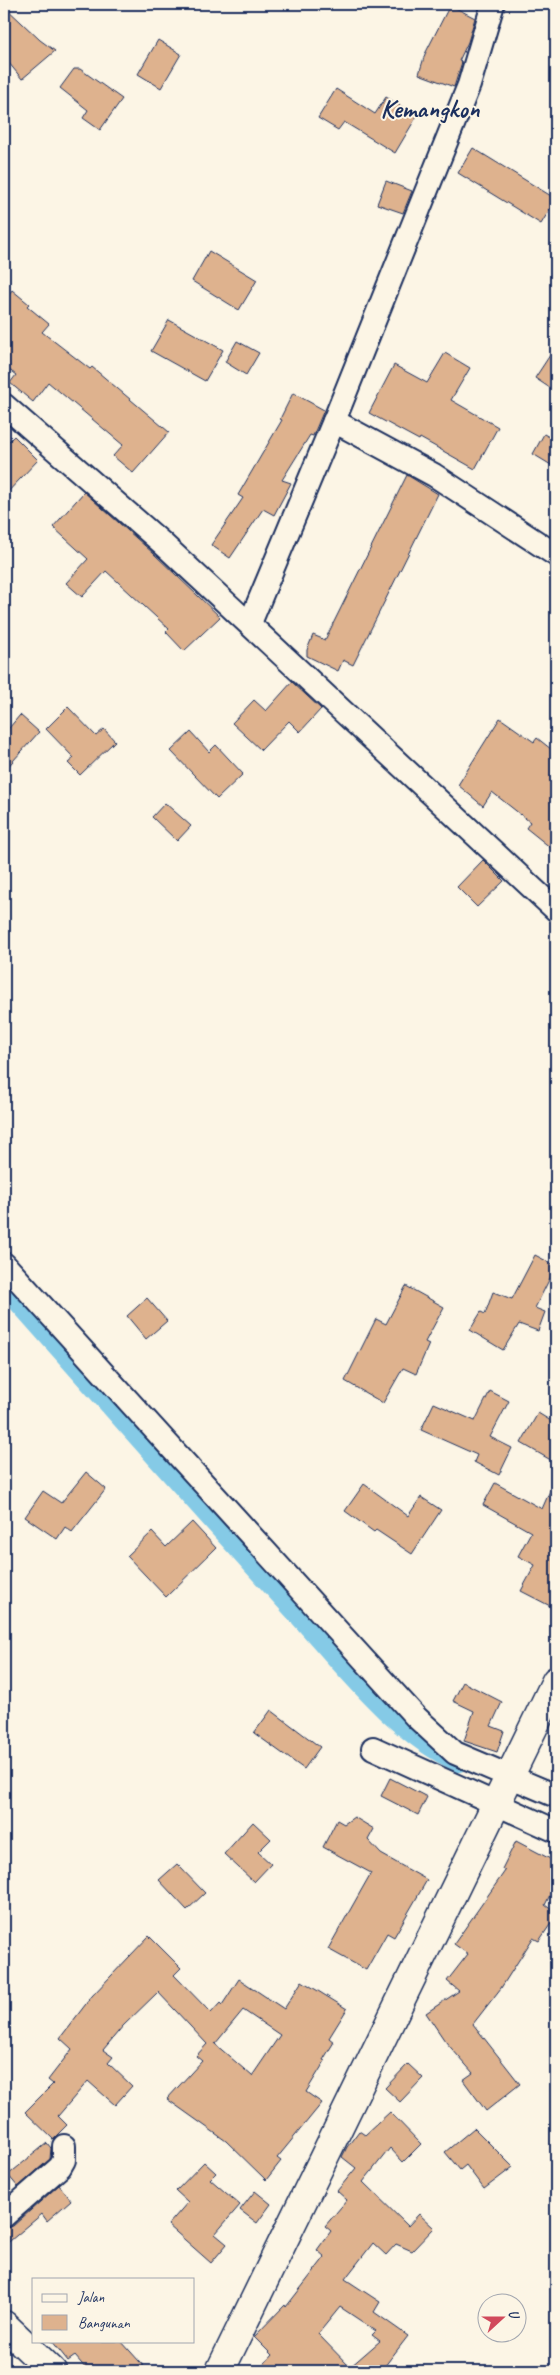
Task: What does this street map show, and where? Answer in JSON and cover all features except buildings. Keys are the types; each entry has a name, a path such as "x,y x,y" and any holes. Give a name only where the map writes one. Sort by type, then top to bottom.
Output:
{"street":[{"path":"250,622 334,422 469,84 493,4"},
{"path":"4,405 250,622 556,910"},
{"path":"334,422 434,475 556,555"},
{"path":"4,1264 416,1717 455,1753 556,1796"},
{"path":"220,2371 556,1681"},
{"path":"373,1748 496,1802 556,1831"},
{"path":"4,2216 60,2167 64,2160 64,2146"},
{"path":"4,2325 52,2371"}],"waterway":[{"path":"4,1286 368,1693 411,1733 459,1762"}],"district":[{"name":"Kemangkon","path":"430,108"}]}
